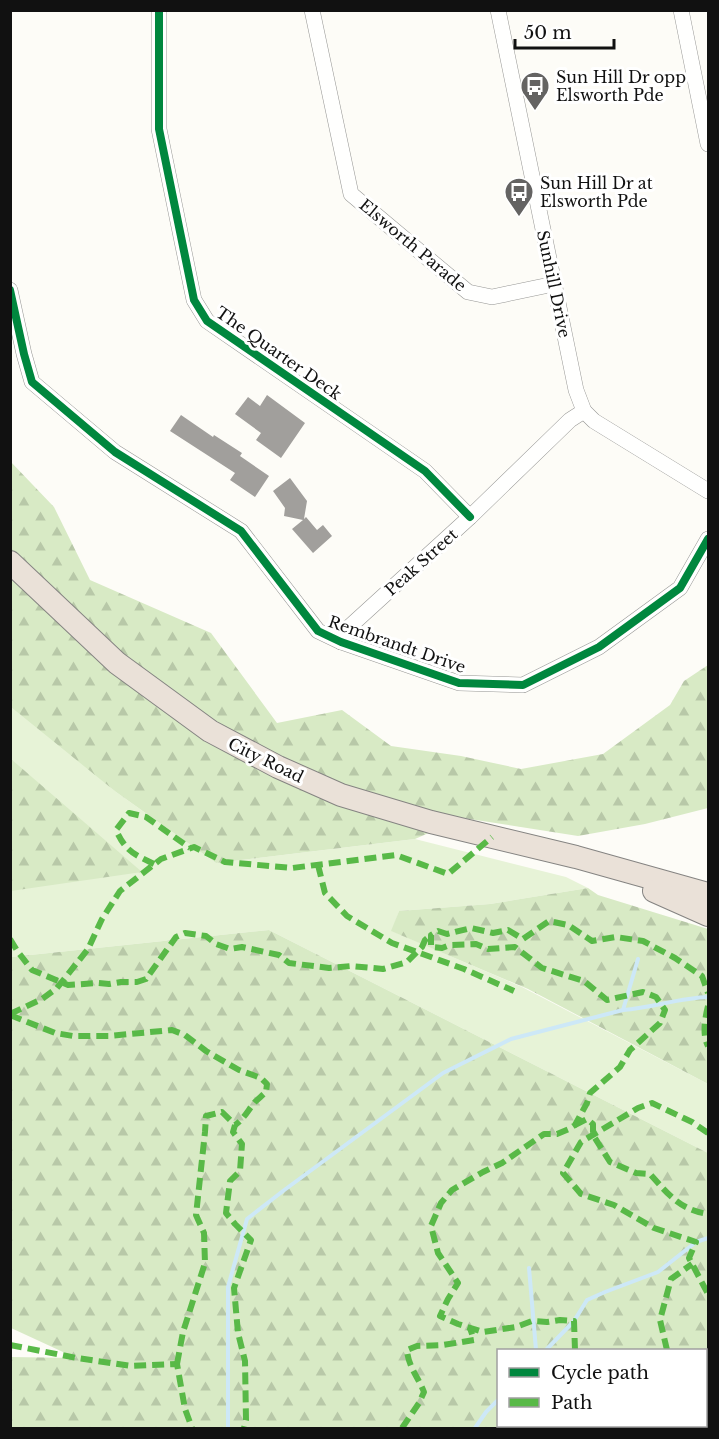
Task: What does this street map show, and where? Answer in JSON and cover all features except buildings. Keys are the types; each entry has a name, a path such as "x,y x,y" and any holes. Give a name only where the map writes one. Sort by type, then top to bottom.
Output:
{"highway":[{"name":"City Road","path":"10,562 117,663 210,731 278,767 341,795 431,822 576,857 708,894"},
{"name":"City Road","path":"576,857 708,915"}],"street":[{"name":"The Quarter Deck","path":"159,10 159,129 194,300 207,321 425,471 470,517"},
{"name":"Elsworth Parade","path":"312,10 351,194 468,292 492,297 554,284"},
{"name":"Sunhill Drive","path":"498,10 576,390 584,411"},
{"path":"681,10 708,144"},
{"name":"Rembrandt Drive","path":"10,290 32,382 115,452 241,531 318,631 341,642 459,683 523,685 598,646 680,588 708,539"},
{"name":"Peak Street","path":"341,642 347,629 470,517 570,420 584,411"},
{"path":"584,411 594,421 708,491"}],"green space":[{"path":"10,461 54,507 90,580 211,633 277,723 342,710 391,746 461,756 521,769 603,754 670,705 684,681 708,665 708,808 645,824 578,836 463,818 415,839 216,863 116,792 11,707"},
{"path":"10,701 116,792 216,863 415,839 566,877 588,888 490,904 399,911 392,931 522,987 708,1084 708,1153 269,930 11,957"},
{"path":"11,759 142,872 11,891"},
{"path":"588,888 598,895 708,929 708,1084 528,989 391,931 399,911 490,904"},
{"path":"269,930 708,1153 708,1428 11,1428 11,1357 76,1358 11,1328 11,957"}],"waterway":[{"path":"228,1428 228,1287 247,1219 443,1073 511,1039 623,1010 638,959"},
{"path":"623,1010 708,997"},
{"path":"547,1349 574,1321 587,1300 658,1272 696,1242 708,1238"},
{"path":"529,1268 536,1349"},
{"path":"475,1428 497,1401"}],"marked path":[{"path":"154,864 131,852 116,830 129,813 146,817 190,848"},
{"path":"10,1014 42,999 57,988 88,949 102,919 120,891 161,859 194,847 225,862 292,868 396,855 448,874 492,837"},
{"path":"318,865 325,893 347,916 392,943 464,969 514,991"},
{"path":"575,1349 574,1321 532,1321 516,1327 483,1332 440,1316 458,1283 438,1253 431,1226 441,1203 452,1190 502,1163 544,1134 557,1134 575,1125 590,1093 620,1067 630,1050 660,1023 665,1010 656,997 643,992 607,1000 584,981 542,968 515,947 488,949 476,944 431,947 431,935 438,931 447,934 471,928 493,933 508,930 523,939 549,921 568,925 592,941 616,937 643,941 702,976 708,993"},
{"path":"10,939 32,970 68,985 137,982 146,979 176,937 185,933 206,936 216,944 230,949 242,947 279,955 289,963 329,968 351,966 383,969 407,962 431,935"},
{"path":"708,1006 705,1021 708,1046"},
{"path":"10,1015 55,1033 73,1036 109,1036 172,1030 185,1035 206,1051 239,1070 261,1078 267,1084 266,1092 235,1125"},
{"path":"708,1133 692,1122 652,1103 638,1108 581,1142 563,1173 581,1194 614,1205 654,1228 696,1242 689,1258 708,1294"},
{"path":"177,1364 183,1332 205,1263 204,1233 196,1215 206,1116 222,1112 235,1125 233,1132 242,1144 240,1171 230,1181 226,1213 251,1240 234,1288 238,1333 245,1361 246,1420 244,1428"},
{"path":"575,1125 587,1119 593,1124 593,1135 610,1162 636,1173 650,1174 682,1205 708,1214"},
{"path":"667,1349 660,1320 671,1279 692,1264"},
{"path":"402,1428 424,1392 411,1366 407,1350 417,1346 474,1340 470,1328"},
{"path":"10,1345 131,1366 177,1364 185,1409 192,1428"}],"cycle path":[{"path":"159,10 159,129 194,300 207,321 425,471 470,517"},
{"path":"10,290 32,382 115,452 241,531 318,631 341,642 459,683 523,685 599,647 680,588 708,539"}],"place":[{"name":"Sun Hill Dr opp Elsworth Pde","path":"535,112"},
{"name":"Sun Hill Dr at Elsworth Pde","path":"519,218"}]}
